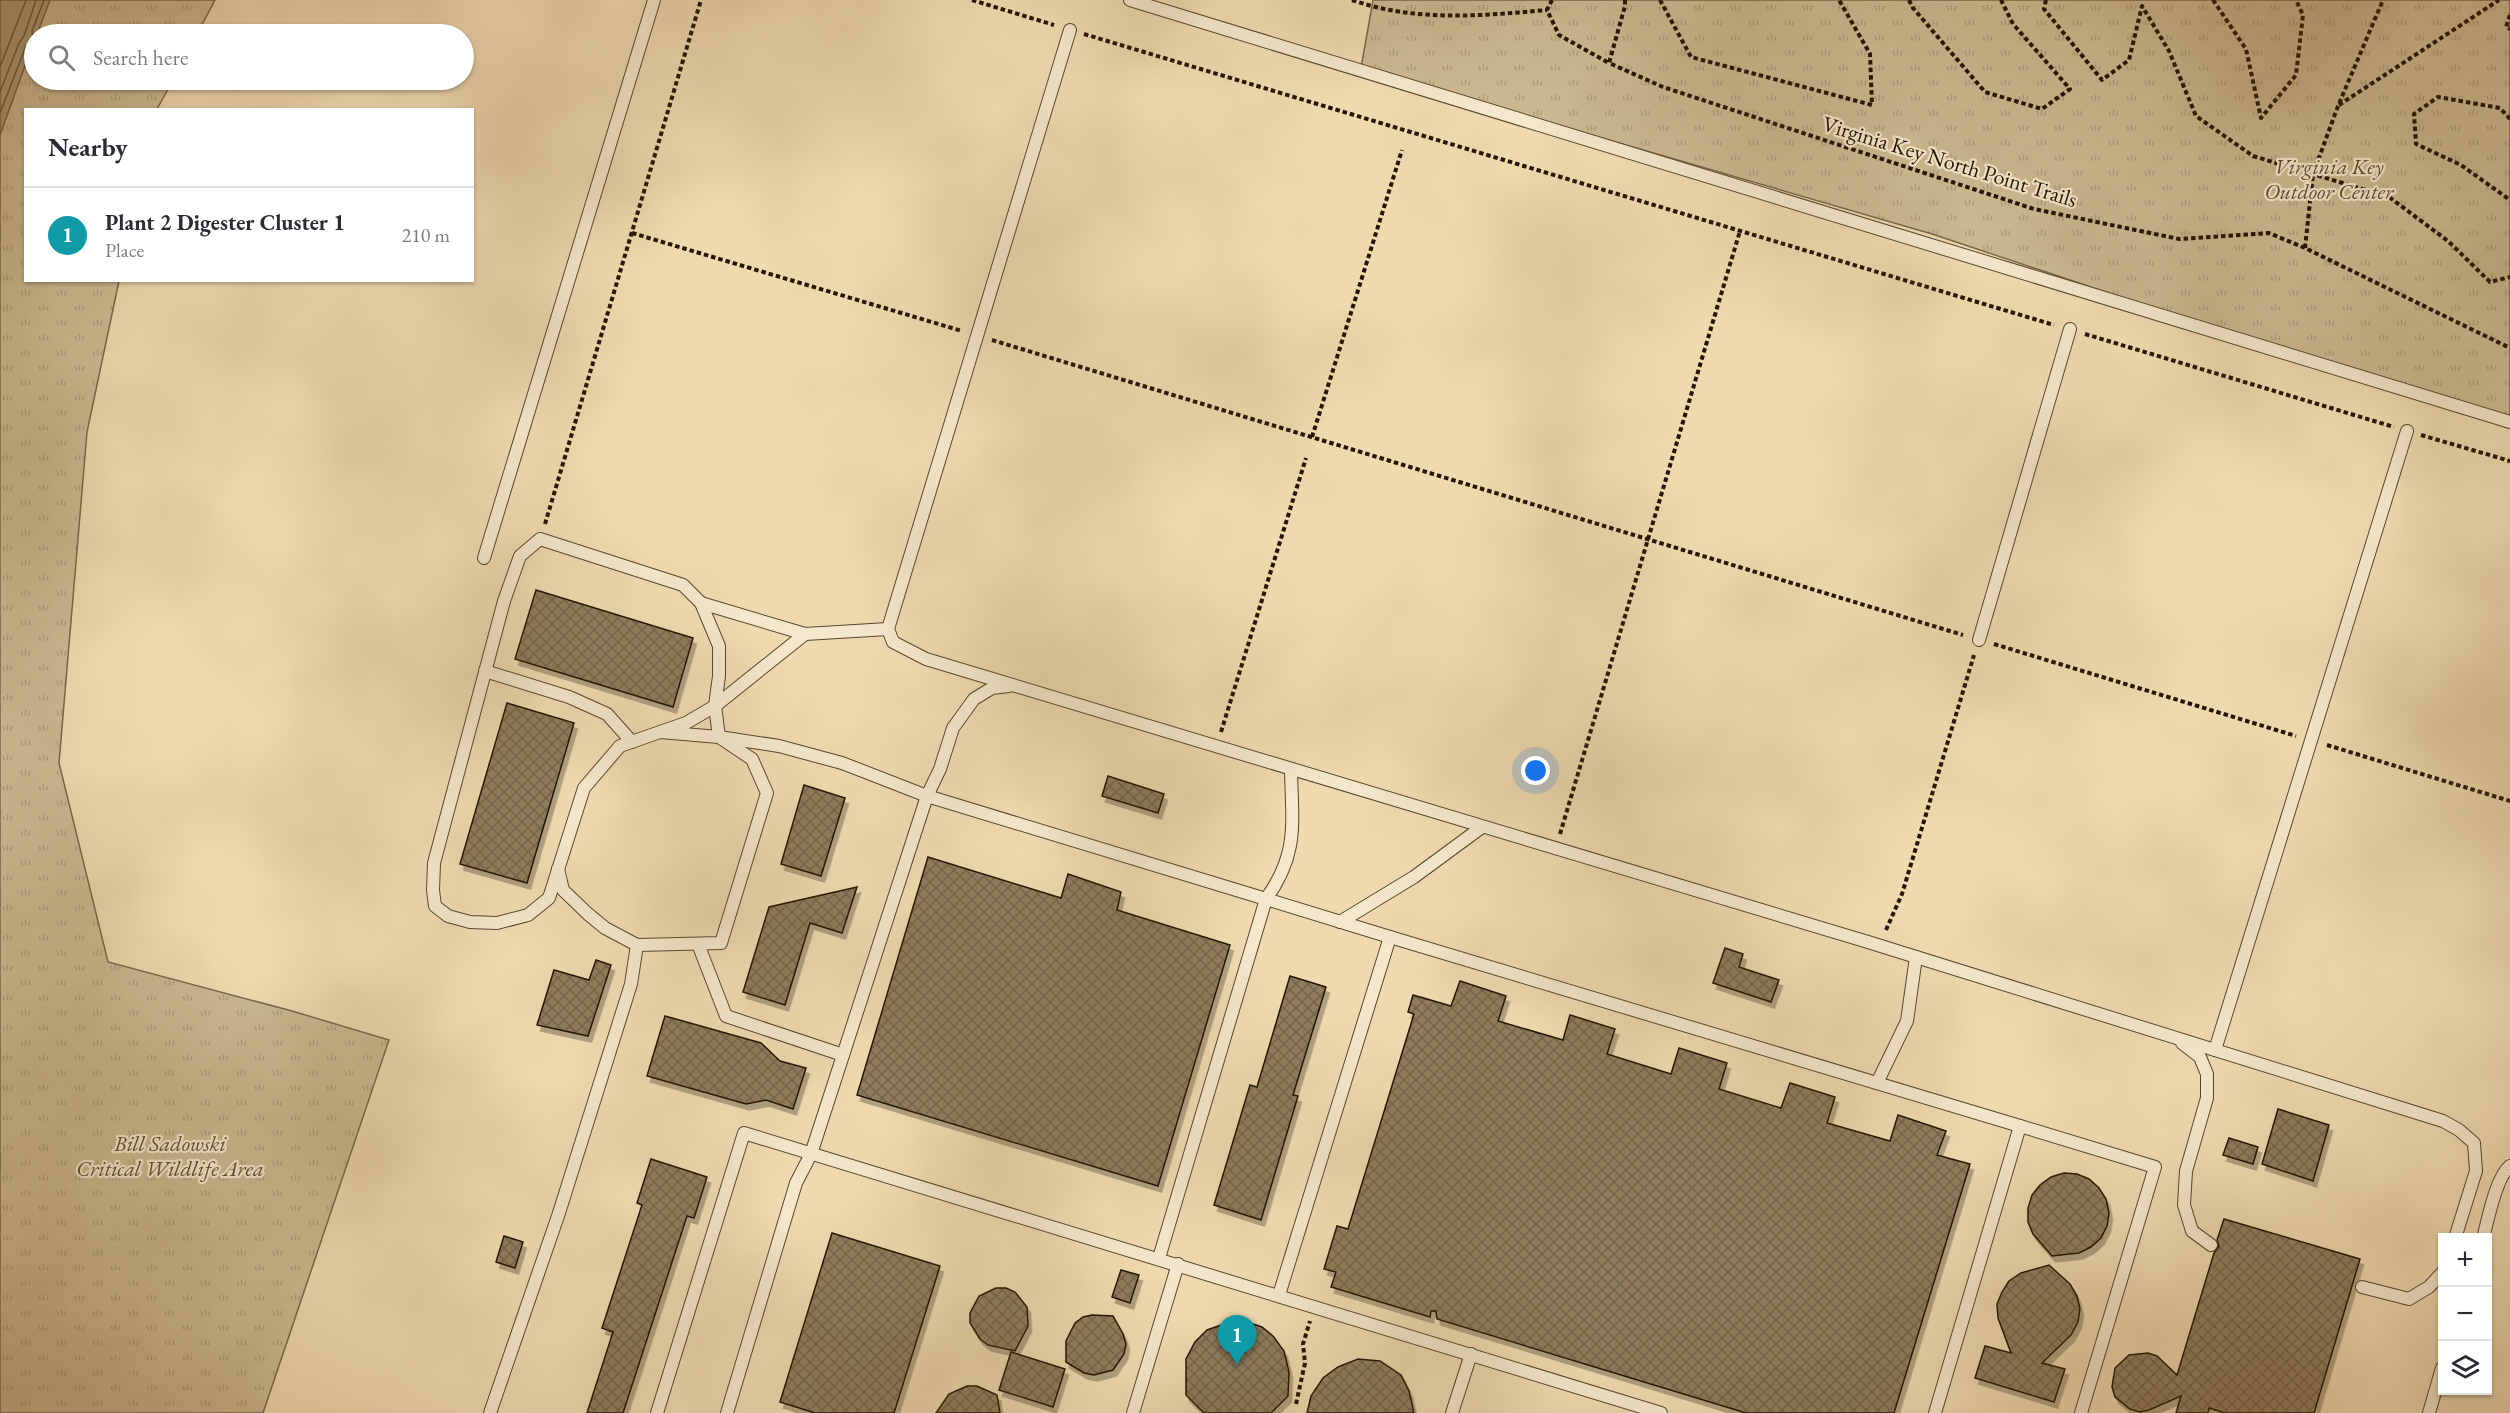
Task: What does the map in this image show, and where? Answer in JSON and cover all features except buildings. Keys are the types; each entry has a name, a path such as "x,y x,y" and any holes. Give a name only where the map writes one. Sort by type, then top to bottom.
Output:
{"lane":[{"path":"484,558 654,0"},
{"path":"1130,0 2510,422"},
{"path":"1070,30 888,629 893,642 926,659 1868,942 2443,1121 2459,1130 2474,1143 2476,1171 2457,1233"},
{"path":"1979,640 2070,329"},
{"path":"2215,1050 2407,431"},
{"path":"718,737 716,706 719,676 718,646 701,603 683,585 540,539 520,556 504,601 434,863 435,906 448,916 470,922 497,923 528,915 549,898 584,788 620,746 686,723 716,706 805,634"},
{"path":"701,603 805,634 888,629"},
{"path":"485,671 569,697 607,714 632,742"},
{"path":"727,1413 796,1183 811,1154 927,796 940,769 953,728 974,699 992,688 1014,686"},
{"path":"660,732 718,737 779,746 842,763 927,796 2155,1167 2082,1413"},
{"path":"558,868 564,890 588,914 605,928 637,945 721,943 767,793 752,759 718,737"},
{"path":"1159,1258 1266,899 1280,880 1293,841 1291,770"},
{"path":"1340,922 1414,877 1482,827"},
{"path":"1279,1295 1390,937"},
{"path":"698,944 726,1016 843,1055"},
{"path":"490,1413 559,1213 631,984 637,945"},
{"path":"1877,1083 1907,1021 1916,957"},
{"path":"2174,1037 2200,1057 2207,1074 2207,1098 2186,1171 2184,1205 2192,1231 2211,1245"},
{"path":"1935,1413 2019,1126"},
{"path":"657,1413 744,1133 1661,1413"},
{"path":"2485,1233 2505,1170 2510,1166"},
{"path":"1133,1413 1178,1264"},
{"path":"2362,1287 2409,1299 2429,1287 2438,1277"},
{"path":"1452,1413 1471,1354"},
{"path":"2429,1413 2438,1382"}],"path":[{"path":"540,539 701,0"},
{"path":"972,0 2510,461"},
{"path":"1352,0 1381,10 1465,17 1547,10 1552,0"},
{"path":"1609,63 1626,6 1625,0"},
{"path":"1660,0 1691,57 1872,105 1870,54 1839,0"},
{"path":"1909,0 1913,8 1985,92 2042,109 2070,89 2013,24 2001,0"},
{"path":"2046,0 2044,9 2102,81 2129,60 2142,6 2169,51 2196,116 2253,156 2389,197 2448,241 2490,282 2510,277"},
{"path":"2213,0 2246,49 2260,118 2296,75 2303,15 2296,0"},
{"path":"2304,248 2313,174 2338,106 2384,0"},
{"path":"2338,106 2499,0"},
{"name":"Virginia Key North Point Trails","path":"1547,10 1560,36 1609,63 1663,87 2034,209 2179,239 2268,233 2304,248 2510,348"},
{"path":"2510,15 2506,27 2510,29"},
{"path":"2510,118 2500,108 2438,97 2414,114 2416,144 2461,165 2510,200"},
{"path":"1312,437 1402,150"},
{"path":"1555,849 1740,231"},
{"path":"632,233 2510,801"},
{"path":"1216,747 1306,458"},
{"path":"1868,942 1888,929 1902,894 1979,640"},
{"path":"1296,1404 1305,1363 1303,1344 1316,1306"}],"green space":[{"name":"Bill Sadowski Critical Wildlife Area","path":"0,0 215,0 202,24 24,24 24,90 167,90 158,108 24,108 24,282 119,282 87,432 59,763 108,962 292,1011 389,1040 263,1413 0,1413"},
{"name":"Virginia Key Outdoor Center","path":"1373,0 2510,0 2510,427 1932,234 1361,68"}],"water":[{"path":"0,0 50,0 41,24 24,24 24,69 0,135"}],"place":[{"name":"Plant 2 Digester Cluster 1","path":"1237,1365"}]}
